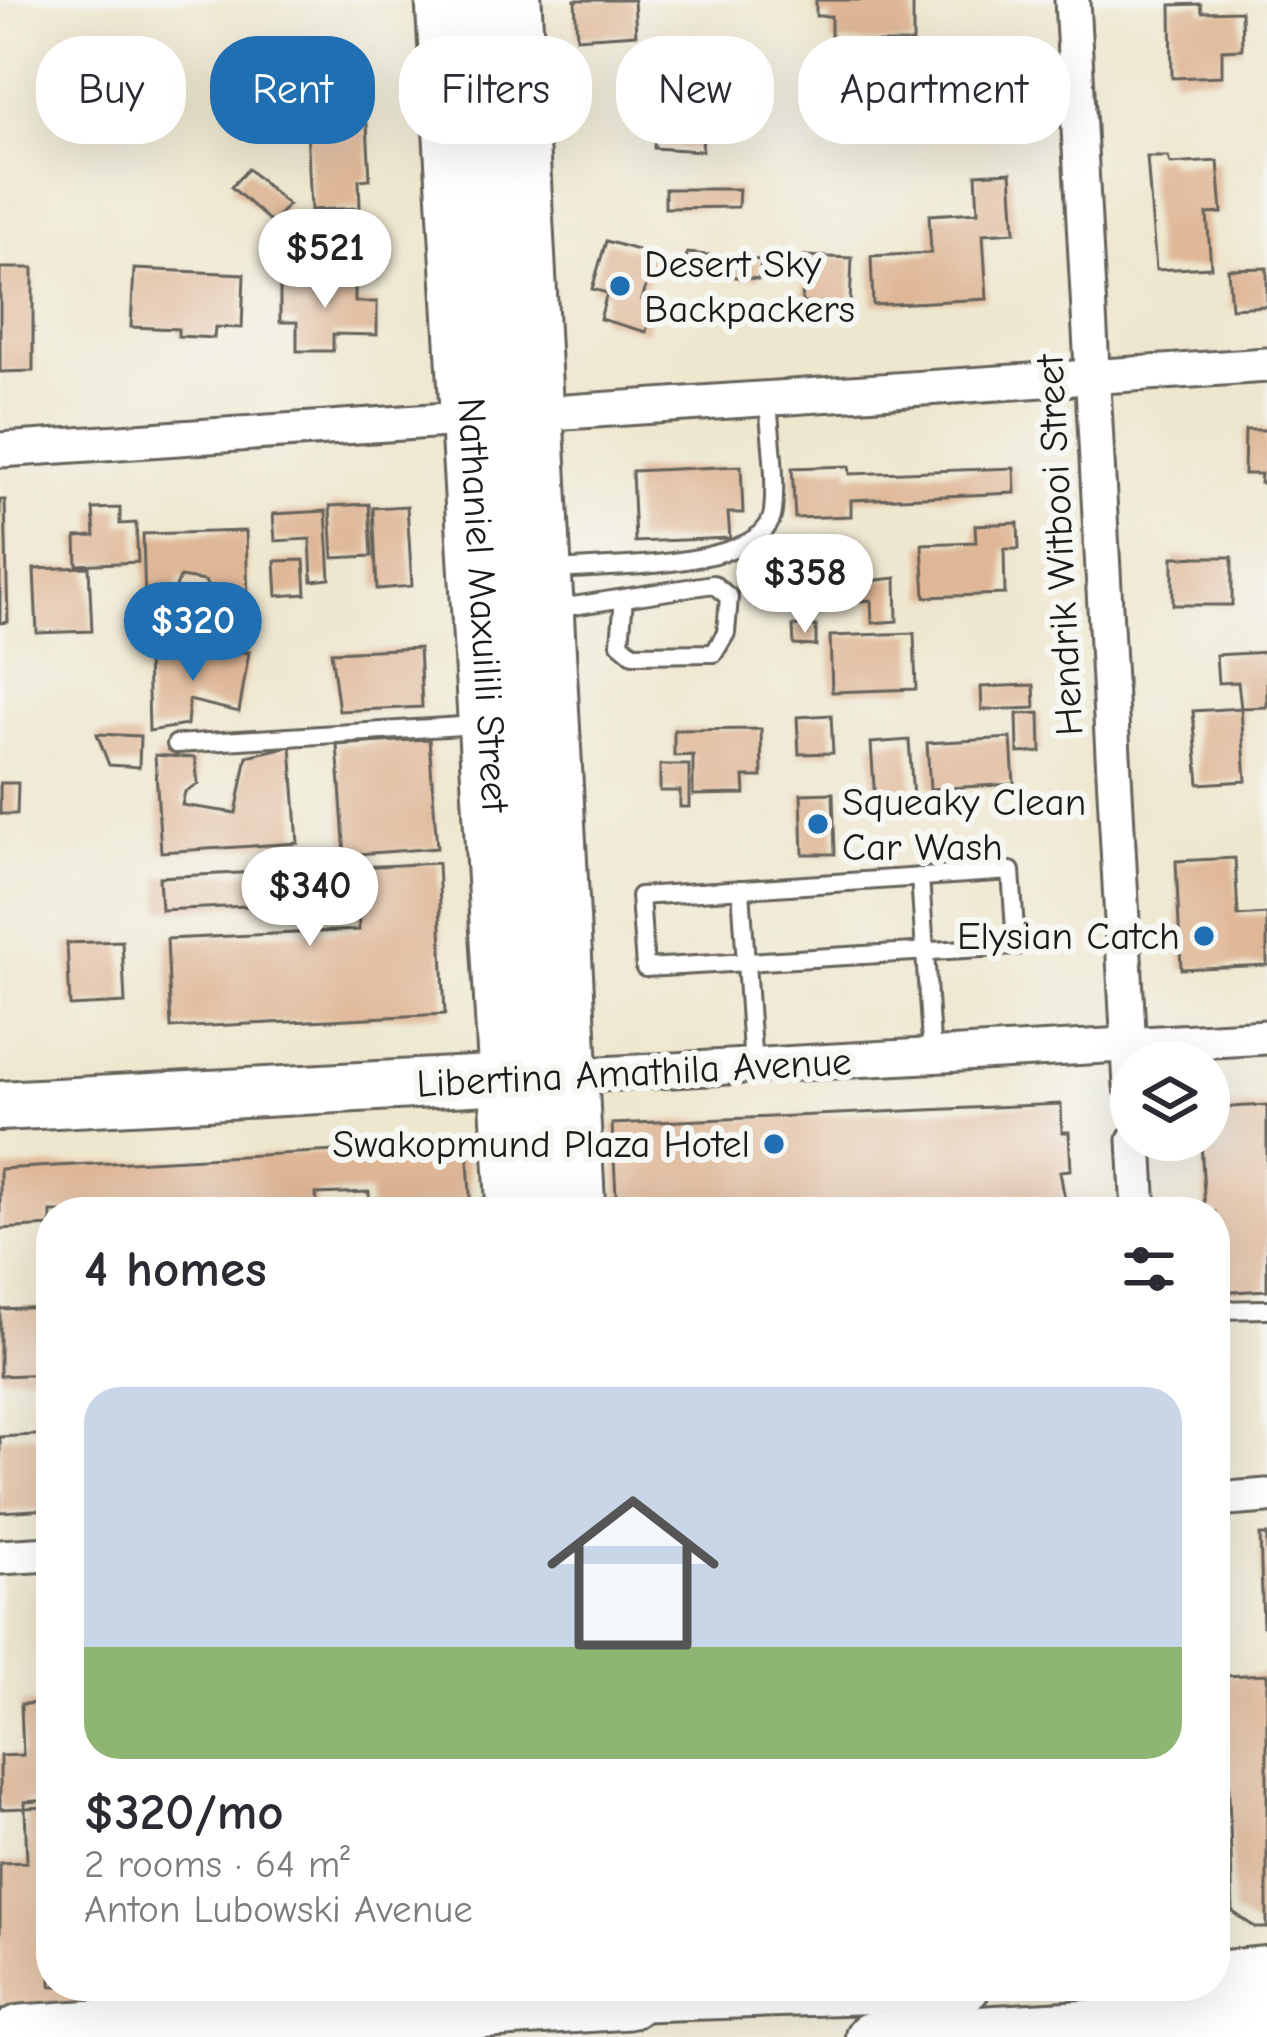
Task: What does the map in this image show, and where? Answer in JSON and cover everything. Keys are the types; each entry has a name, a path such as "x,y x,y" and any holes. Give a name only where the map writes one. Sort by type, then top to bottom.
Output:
{"highway":[{"name":"Nathaniel Maxuilili Street","path":"448,0 501,419 540,591 538,1077 521,1197"},
{"name":"Nathaniel Maxuilili Street","path":"509,0 490,724 538,1077 569,1197"},
{"path":"22,2037 155,2033 269,2013 600,2007"}],"street":[{"name":"Hendrik Witbooi Street","path":"1072,0 1128,1041"},
{"path":"0,450 1267,365"},
{"name":"Libertina Amathila Avenue","path":"1211,1041 1267,1037"},
{"name":"Libertina Amathila Avenue","path":"0,1106 1110,1048"},
{"path":"1136,1161 1138,1197"},
{"path":"1230,1499 1267,1496"},
{"path":"0,1557 36,1555"},
{"path":"1230,1975 1267,1971"},
{"path":"600,2007 705,2001"},
{"path":"870,2037 1187,2015 1267,2015"}],"lane":[{"path":"540,591 738,550 762,535 773,515 768,400"},
{"path":"540,591 624,598 712,584 729,597 726,633 714,653 633,654 620,643 624,598"},
{"path":"176,744 490,724"},
{"path":"1011,871 1016,946 645,968 640,896 920,877 1011,871"},
{"path":"920,877 932,1058"},
{"path":"741,889 753,1066"},
{"path":"1230,1310 1267,1309"}],"building":[{"path":"575,0 634,0 636,34 577,36"},
{"path":"816,0 913,0 913,36 831,36 831,16 816,16"},
{"path":"1201,4 1202,12 1241,11 1242,49 1222,50 1222,76 1172,78 1171,5"},
{"path":"308,144 368,144 370,179 359,180 360,208 311,210"},
{"path":"654,144 702,144 702,151 654,148"},
{"path":"1147,157 1168,157 1170,164 1218,161 1222,213 1207,214 1211,267 1156,270"},
{"path":"248,169 288,205 272,223 231,187"},
{"path":"1011,172 1015,232 983,234 987,299 873,305 871,256 931,253 929,215 978,212 976,174"},
{"path":"665,189 739,189 738,207 665,208"},
{"path":"606,241 655,255 642,300 654,303 646,332 600,319 607,293 592,289"},
{"path":"687,253 761,260 759,279 685,272"},
{"path":"804,256 852,258 850,305 802,303"},
{"path":"0,268 33,268 33,371 0,372"},
{"path":"1267,268 1267,306 1231,308 1228,269"},
{"path":"134,269 244,274 242,328 215,327 214,338 178,336 178,329 131,327"},
{"path":"280,278 355,278 355,302 377,302 377,335 333,334 333,351 297,351 297,322 280,322"},
{"path":"1245,430 1267,430 1267,483 1260,483 1261,474 1244,474"},
{"path":"741,466 743,513 728,513 730,538 635,542 632,471"},
{"path":"849,466 850,474 1014,468 1015,493 851,500 851,516 795,518 792,468"},
{"path":"0,500 5,500 8,622 0,623"},
{"path":"369,504 372,556 333,558 330,506"},
{"path":"407,506 412,586 377,589 373,508"},
{"path":"120,508 120,524 136,523 138,562 77,565 76,537 95,536 93,509"},
{"path":"326,511 330,579 312,581 310,539 275,541 273,514"},
{"path":"1018,523 1019,549 1004,549 1005,594 925,597 922,544 976,542 975,525"},
{"path":"246,531 248,600 215,601 205,581 180,577 170,603 145,604 143,534"},
{"path":"833,543 836,586 792,590 789,547"},
{"path":"1173,557 1232,557 1232,605 1173,605"},
{"path":"304,560 306,594 277,596 275,561"},
{"path":"89,567 92,631 37,633 34,569"},
{"path":"896,578 897,621 872,623 871,600 859,601 859,582"},
{"path":"793,626 816,626 816,646 794,645"},
{"path":"914,633 916,689 832,692 830,636"},
{"path":"419,648 422,707 339,711 331,652"},
{"path":"249,652 239,712 189,700 187,725 149,731 147,653"},
{"path":"1267,652 1267,707 1241,708 1238,682 1218,683 1216,655"},
{"path":"1034,685 1035,708 982,710 981,687"},
{"path":"1241,708 1246,781 1199,784 1193,711"},
{"path":"1040,713 1041,752 1018,753 1017,714"},
{"path":"831,715 833,753 799,754 797,717"},
{"path":"761,729 762,777 744,777 745,794 693,795 693,755 674,756 674,730"},
{"path":"97,734 140,736 139,767 109,765"},
{"path":"1011,738 1014,784 930,789 927,743"},
{"path":"429,739 437,848 345,855 337,745"},
{"path":"909,740 913,798 875,801 871,743"},
{"path":"291,746 298,843 161,852 155,755 195,758 198,784 185,792 182,805 236,813 247,756"},
{"path":"660,765 689,765 689,807 680,807 680,791 660,791"},
{"path":"0,783 18,783 17,814 0,814"},
{"name":"Squeaky Clean Car Wash","path":"833,793 835,854 803,854 801,794"},
{"path":"1235,858 1238,916 1267,914 1267,965 1181,969 1176,861"},
{"path":"438,863 445,1014 171,1028 167,939 359,930 358,901 161,910 159,877"},
{"path":"122,941 125,1003 70,1006 67,943"},
{"path":"1061,1104 1062,1132 1069,1132 1071,1170 1060,1171 1064,1197 616,1197 612,1124"},
{"path":"1267,1105 1267,1290 1230,1292 1230,1197 1204,1197 1202,1161 1230,1161 1230,1107"},
{"path":"467,1144 470,1197 369,1197 369,1192 316,1197 36,1197 36,1227 0,1229 0,1169"},
{"path":"36,1308 36,1375 0,1376 0,1309"},
{"path":"36,1435 36,1510 0,1512 0,1437"},
{"path":"1260,1535 1267,1535 1267,1626 1263,1626"},
{"path":"1267,1674 1267,1928 1256,1928 1233,1912 1230,1676"},
{"path":"21,1704 36,1704 36,1801 25,1802 25,1808 0,1809 0,1756 23,1755"},
{"path":"25,1808 36,1808 36,2001 189,2001 0,2010 0,1863 27,1862"}],"place":[{"name":"Desert Sky Backpackers","path":"620,286"},
{"name":"Squeaky Clean Car Wash","path":"818,824"},
{"name":"Elysian Catch","path":"1204,936"},
{"name":"Swakopmund Plaza Hotel","path":"774,1144"}]}
